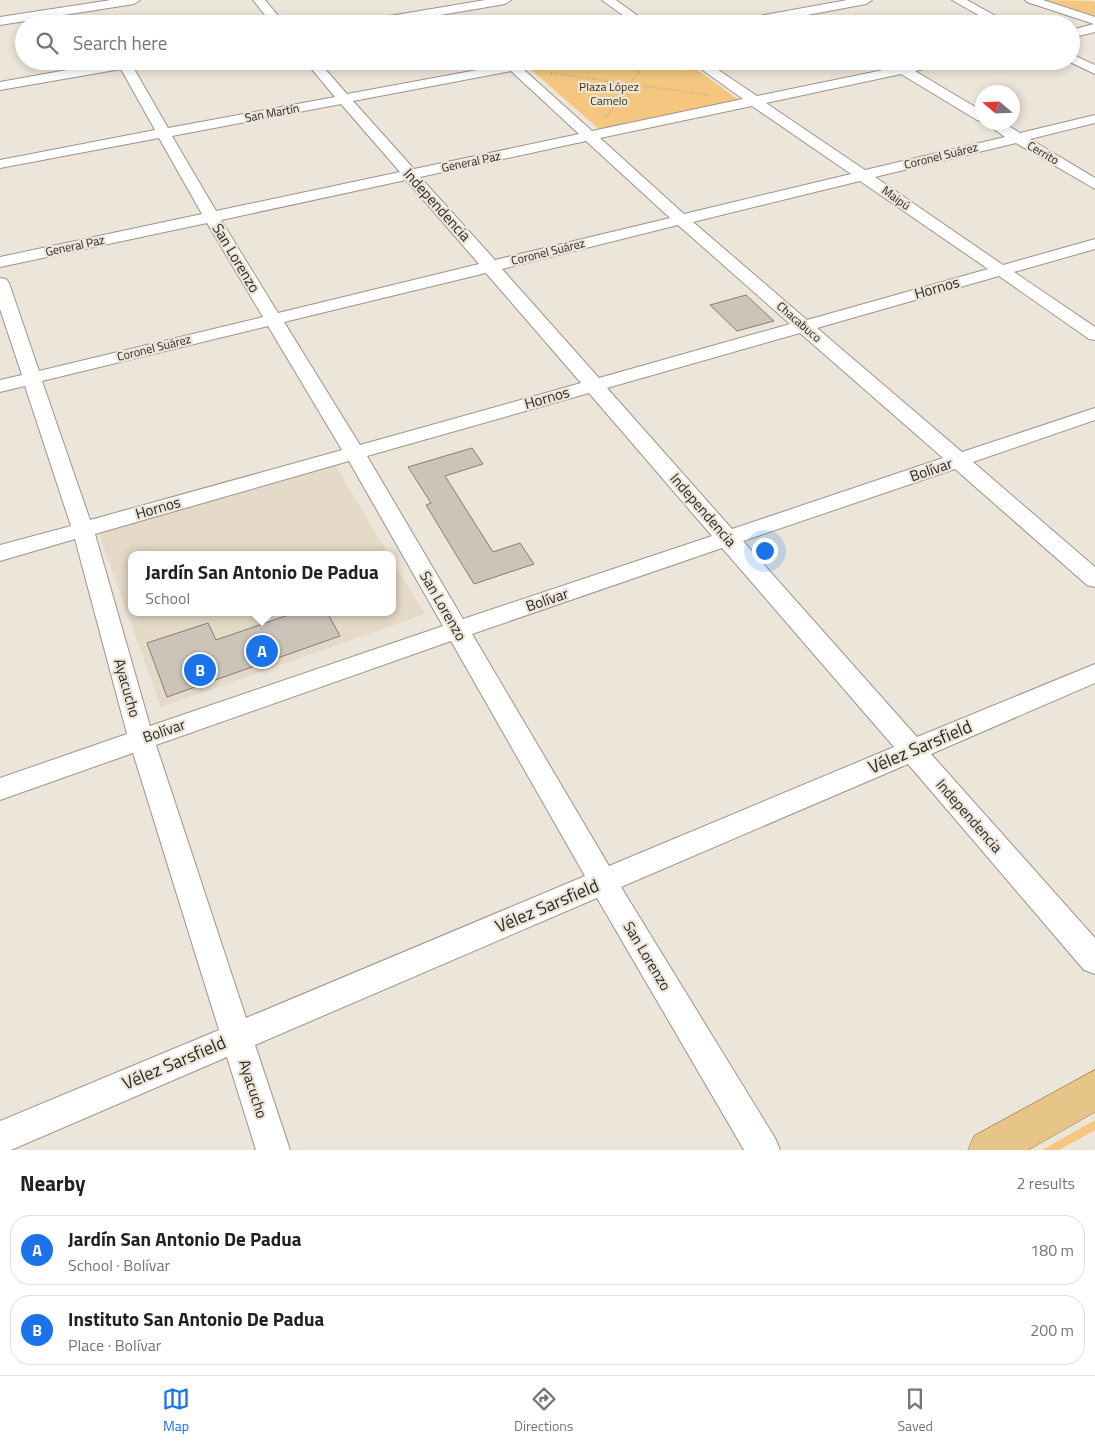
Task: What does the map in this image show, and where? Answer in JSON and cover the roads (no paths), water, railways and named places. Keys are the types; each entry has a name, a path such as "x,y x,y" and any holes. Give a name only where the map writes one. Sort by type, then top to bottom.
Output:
{"main road":[{"path":"988,1150 1095,1090"}],"street":[{"path":"39,15 134,0"},
{"path":"259,0 272,15"},
{"path":"434,0 451,15"},
{"path":"417,15 505,0"},
{"path":"608,0 629,15"},
{"path":"782,15 866,0"},
{"path":"958,0 987,15"},
{"path":"1031,0 1079,15"},
{"path":"789,4 808,15"},
{"path":"1080,15 1095,20"},
{"path":"0,21 15,19"},
{"path":"1080,32 1095,28"},
{"path":"1080,62 1095,70"},
{"path":"0,86 86,70"},
{"name":"San Lorenzo","path":"128,70 211,217 354,452 603,882 764,1150"},
{"name":"Independencia","path":"319,70 595,384 911,751 1095,960"},
{"name":"San Martín","path":"0,164 343,99 481,70"},
{"name":"Chacabuco","path":"516,70 681,220 1095,579"},
{"name":"Maipú","path":"709,70 865,175 998,270 1095,336"},
{"name":"General Paz","path":"0,262 589,138 898,70"},
{"path":"905,70 975,113"},
{"name":"Coronel Suárez","path":"0,386 1095,119"},
{"name":"Cerrito","path":"1004,130 1095,184"},
{"name":"Hornos","path":"0,553 1095,244"},
{"name":"Ayacucho","path":"0,283 83,530 141,739 273,1150"},
{"name":"Bolívar","path":"0,789 457,630 1095,414"},
{"name":"Vélez Sarsfield","path":"0,1138 1095,673"}],"place":[{"name":"Jardín San Antonio De Padua","path":"262,651"},
{"name":"Instituto San Antonio De Padua","path":"200,670"}],"park label":[{"name":"Plaza López Camelo","path":"609,94"}]}
